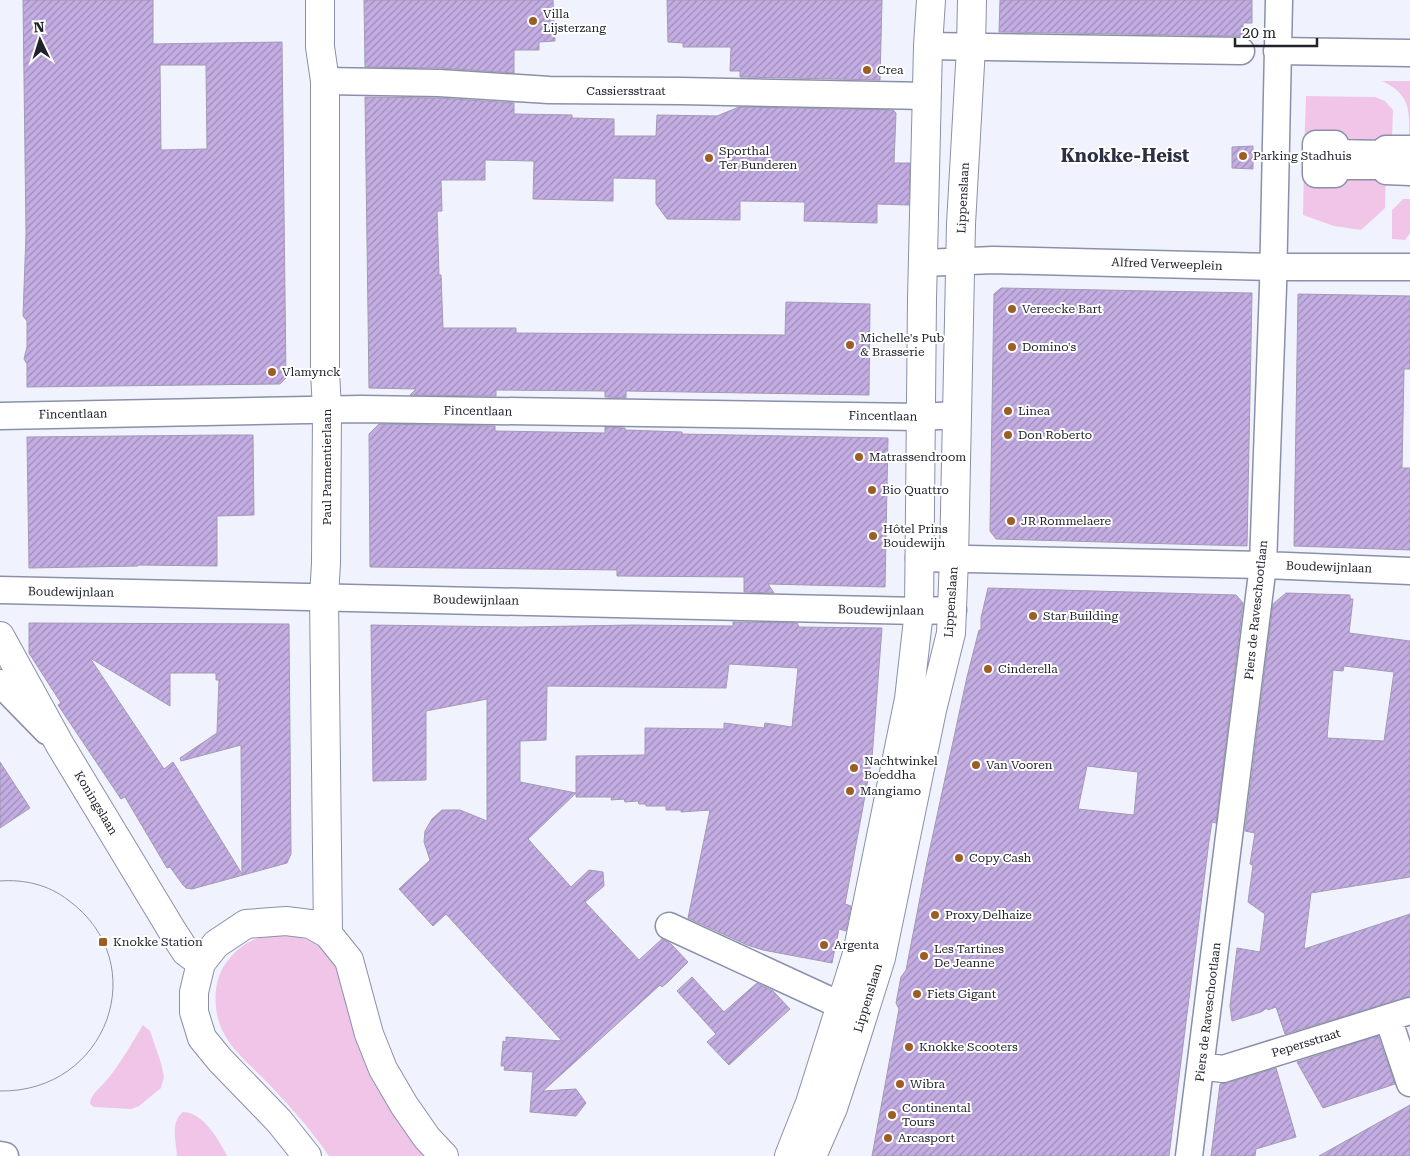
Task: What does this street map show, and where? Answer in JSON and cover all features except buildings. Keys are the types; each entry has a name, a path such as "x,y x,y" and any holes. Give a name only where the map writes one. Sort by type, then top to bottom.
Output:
{"main road":[{"name":"Paul Parmentierlaan","path":"320,0 320,47 325,80 325,371 327,410 324,596 328,934"},
{"name":"Lippenslaan","path":"812,1156 832,1108 854,1044 851,1009 857,954 909,699 919,611 923,263 928,46 931,0"},
{"name":"Lippenslaan","path":"789,1156 851,1009 880,958 932,710 951,633 961,224 972,0"},
{"name":"Koningslaan","path":"0,636 60,745 173,932 186,952 201,963"},
{"path":"307,1156 279,1121 220,1060 202,1038 194,1012 194,992 201,963 216,944 246,924 286,921 310,924 328,934 349,960 369,1034 383,1069 404,1105 427,1138 444,1156"}],"street":[{"name":"Piers de Raveschootlaan","path":"1189,1156 1263,565 1273,267 1279,0"},
{"path":"928,46 1241,51"},
{"path":"1277,51 1410,53"},
{"name":"Cassiersstraat","path":"325,80 439,83 548,90 927,96"},
{"path":"1316,159 1327,166 1335,159 1402,163"},
{"name":"Alfred Verweeplein","path":"923,263 993,260 1273,267 1410,267"},
{"name":"Fincentlaan","path":"0,416 327,410 957,416"},
{"name":"Boudewijnlaan","path":"919,558 1263,565 1410,571"},
{"name":"Boudewijnlaan","path":"0,590 919,611 953,610"},
{"path":"0,684 60,745"},
{"path":"669,926 851,1009"},
{"path":"1399,1014 1410,1083"},
{"name":"Pepersstraat","path":"1201,1066 1223,1069 1399,1014"},
{"path":"0,1154 5,1156"}],"shaded area":[{"path":"1382,81 1410,81 1410,149 1304,152 1306,96 1375,97 1385,101 1393,110 1392,138 1409,139 1408,111 1403,97 1398,91"},
{"path":"1304,166 1386,166 1385,208 1361,230 1334,226 1303,215"},
{"path":"1403,199 1410,199 1410,233 1405,240 1392,239 1392,210"},
{"path":"284,934 316,944 327,954 339,970 432,1156 329,1156 298,1116 227,1039 217,1015 216,1006 216,988 221,971 238,949 244,945 258,938"},
{"path":"143,1025 150,1031 161,1063 164,1077 161,1088 139,1106 131,1109 94,1107 90,1104 93,1095 116,1069"},
{"path":"183,1112 190,1113 204,1122 220,1142 227,1156 177,1156 175,1127 176,1121"}],"tram line":[{"path":"0,881 36,884 53,890 68,900 94,926 109,957 113,989 107,1020 91,1048 68,1071 37,1086 0,1091"}],"place":[{"name":"Villa Lijsterzang","path":"533,21"},
{"name":"Crea","path":"867,70"},
{"name":"Parking Stadhuis","path":"1243,156"},
{"name":"Sporthal Ter Bunderen","path":"709,158"},
{"name":"Vereecke Bart","path":"1012,309"},
{"name":"Michelle's Pub & Brasserie","path":"850,345"},
{"name":"Domino's","path":"1012,347"},
{"name":"Vlamynck","path":"272,372"},
{"name":"Linea","path":"1008,411"},
{"name":"Don Roberto","path":"1008,435"},
{"name":"Matrassendroom","path":"859,457"},
{"name":"Bio Quattro","path":"872,490"},
{"name":"JR Rommelaere","path":"1011,521"},
{"name":"Hôtel Prins Boudewijn","path":"873,536"},
{"name":"Star Building","path":"1033,616"},
{"name":"Cinderella","path":"988,669"},
{"name":"Van Vooren","path":"976,765"},
{"name":"Nachtwinkel Boeddha","path":"854,768"},
{"name":"Mangiamo","path":"850,791"},
{"name":"Copy Cash","path":"959,858"},
{"name":"Proxy Delhaize","path":"935,915"},
{"name":"Knokke Station","path":"103,942"},
{"name":"Argenta","path":"824,945"},
{"name":"Les Tartines De Jeanne","path":"924,956"},
{"name":"Fiets Gigant","path":"917,994"},
{"name":"Knokke Scooters","path":"909,1047"},
{"name":"Wibra","path":"900,1084"},
{"name":"Continental Tours","path":"892,1115"},
{"name":"Arcasport","path":"888,1138"}],"district":[{"name":"Knokke-Heist","path":"1125,155"}]}
